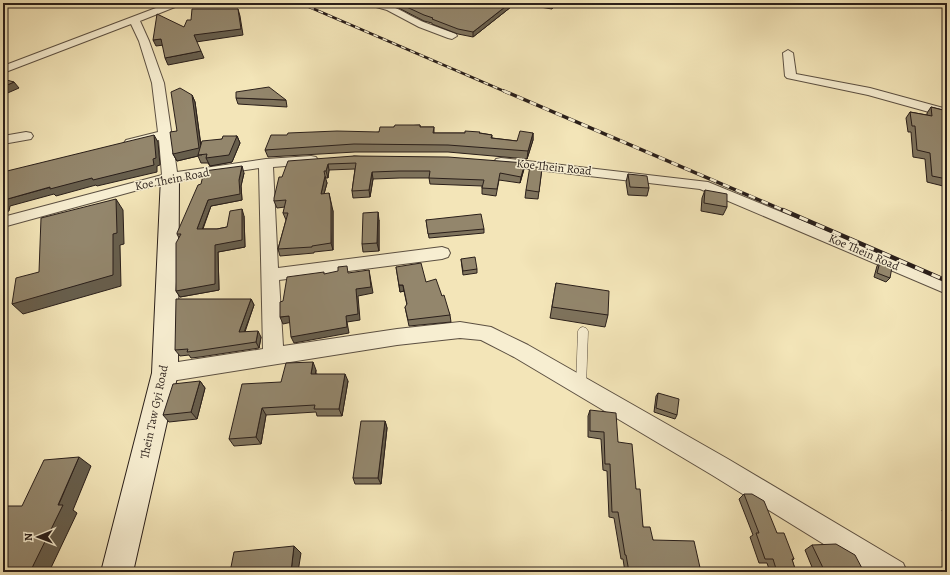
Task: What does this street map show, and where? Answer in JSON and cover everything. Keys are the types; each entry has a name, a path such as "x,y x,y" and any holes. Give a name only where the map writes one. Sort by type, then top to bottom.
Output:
{"street":[{"path":"3,70 177,3"},
{"path":"372,3 390,8 422,25 452,36"},
{"path":"390,8 402,3"},
{"path":"134,19 144,41 158,83 170,177"},
{"path":"788,53 791,76 870,92 947,113"},
{"path":"119,146 165,134"},
{"path":"3,140 26,136"},
{"name":"Koe Thein Road","path":"3,222 170,177 266,163 323,159"},
{"name":"Koe Thein Road","path":"486,161 525,164 703,185 947,286"},
{"path":"266,163 273,356"},
{"name":"Thein Taw Gyi Road","path":"117,572 165,373 170,177"},
{"path":"271,275 442,253"},
{"path":"165,373 397,337 460,330 484,333 521,351 720,467 890,570"}],"lane":[{"path":"581,386 582,332"}],"building":[{"path":"398,3 477,3 492,6 494,3 510,3 473,32 458,29 432,19 433,18"},
{"path":"192,9 238,9 241,29 194,35 201,51 165,58 161,39 153,40 157,14 184,27 187,20 191,20"},
{"path":"3,79 14,82 3,87"},
{"path":"269,87 286,100 236,98 236,92"},
{"path":"180,88 192,95 199,148 173,154 170,132 177,131 171,92"},
{"path":"931,107 947,111 947,179 932,176 930,153 917,150 915,126 912,126 910,112 932,116"},
{"path":"395,125 420,125 420,127 434,127 433,133 465,133 465,131 480,132 479,133 492,135 491,138 517,141 520,131 533,133 528,151 448,145 354,144 265,150 271,135 337,131 379,132 380,127 394,127"},
{"path":"154,135 156,158 153,159 154,165 93,180 92,178 50,189 50,187 4,200 3,205 3,172"},
{"path":"223,136 237,136 229,155 206,158 207,154 198,155 202,141 222,139"},
{"path":"354,156 448,157 525,163 521,177 500,173 497,189 482,188 484,180 429,178 430,171 399,171 372,172 369,190 352,191 356,163 328,164 326,171 324,171 325,176 321,194 329,193 331,204 331,243 312,247 278,249 288,213 283,213 286,200 274,201 274,198 279,177 282,177 288,161"},
{"path":"242,166 239,180 240,194 208,200 197,229 217,229 227,227 230,211 242,209 242,240 215,245 215,284 176,291 176,243 181,234 177,233 198,185 201,184 204,171"},
{"path":"530,166 542,168 539,192 526,190"},
{"path":"628,174 647,176 649,188 630,187"},
{"path":"705,190 727,194 727,207 704,203"},
{"path":"116,199 117,233 113,234 113,275 12,304 16,278 39,272 41,218"},
{"path":"378,212 377,243 362,244 363,213"},
{"path":"481,214 484,229 428,234 426,220"},
{"path":"475,257 477,269 463,271 461,259"},
{"path":"880,262 892,267 890,278 877,273"},
{"path":"421,263 426,282 436,279 442,296 444,295 450,315 408,320 405,307 407,304 403,285 399,285 396,267"},
{"path":"347,266 348,273 369,270 371,287 356,289 358,314 346,316 347,327 291,337 289,316 280,317 280,302 283,301 287,277 324,272 324,274 338,271 338,267"},
{"path":"556,283 609,291 608,315 552,307"},
{"path":"176,299 251,299 239,332 258,331 256,342 187,352 188,349 175,350"},
{"path":"313,362 311,374 345,374 339,409 314,409 315,405 262,408 256,437 229,439 242,384 281,382 286,363"},
{"path":"200,381 191,412 163,415 173,384"},
{"path":"658,393 679,399 677,415 656,408"},
{"path":"590,410 616,413 618,442 632,444 636,489 640,489 643,527 650,527 653,540 694,541 701,572 629,572 618,512 612,512 610,464 605,464 604,432 590,431"},
{"path":"361,421 385,421 378,478 353,478"},
{"path":"79,457 58,505 63,505 30,572 3,572 3,506 22,506 44,460"},
{"path":"744,494 752,494 764,501 777,533 784,533 794,559 792,559 796,572 777,572 773,559 765,559 756,533 759,533"},
{"path":"836,544 855,555 864,572 825,572 812,545"},
{"path":"294,546 291,572 230,572 234,552"}],"railway":[{"path":"300,3 506,92"},
{"path":"504,91 785,211"},
{"path":"783,210 947,281"}]}
